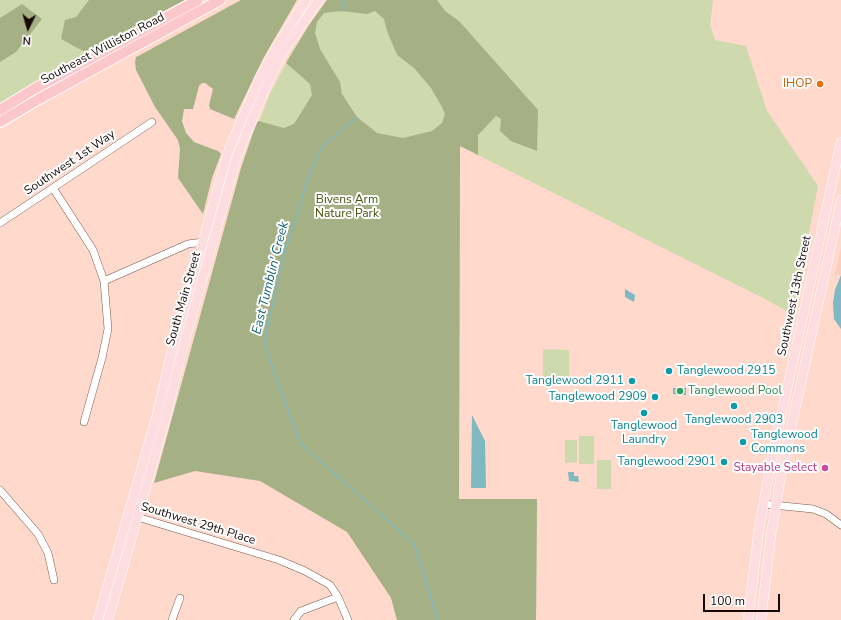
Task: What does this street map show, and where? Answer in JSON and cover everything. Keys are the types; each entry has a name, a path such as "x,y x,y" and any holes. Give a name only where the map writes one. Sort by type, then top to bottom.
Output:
{"highway":[{"name":"Southeast Williston Road","path":"0,110 198,0"},
{"name":"Southeast Williston Road","path":"0,122 220,0"},
{"path":"84,62 89,72"}],"main road":[{"name":"South Main Street","path":"108,620 166,418 180,358 212,245 239,138 264,69 306,0"},
{"name":"South Main Street","path":"98,620 127,514 157,414 171,355 228,152 239,138 283,52 319,0"},
{"path":"264,69 275,68"},
{"name":"Southwest 13th Street","path":"748,620 763,504 796,341 841,142"},
{"name":"Southwest 13th Street","path":"761,620 775,506 841,200"},
{"path":"202,242 212,245"}],"street":[{"name":"Southwest 1st Way","path":"0,223 152,122"},
{"path":"53,188 93,250 104,280 108,329 102,358 84,422"},
{"path":"104,280 188,244 202,242"},
{"path":"796,341 810,343"},
{"path":"0,490 38,534 48,553 54,580"},
{"path":"763,504 814,509 826,514 841,525"},
{"name":"Southwest 29th Place","path":"127,514 263,555 305,571 330,585 338,596"},
{"path":"294,620 301,611 338,596 348,620"},
{"path":"172,620 180,598"}],"shaded area":[{"path":"841,248 841,275 835,274"}],"green space":[{"path":"0,0 183,0 61,67 0,103"},
{"path":"89,0 185,0 85,52 61,39 65,20 76,17"},
{"path":"241,0 297,0 264,57 234,119 210,109 209,105 213,89 205,83 202,83 199,86 193,109 184,109 182,121 186,133 194,142 218,151 221,154 212,178 203,214 178,178 180,149 178,140 155,107 136,70 135,62 136,57"},
{"name":"Bivens Arm Nature Park","path":"327,0 713,0 710,25 715,40 746,46 767,111 818,186 793,315 767,300 460,146 459,499 537,499 536,620 241,168 269,96 293,50"},
{"path":"327,0 437,0 445,11 459,21 538,110 537,151 511,141 500,131 501,119 496,116 478,135 478,155 460,146 459,499 537,499 536,620 397,620 391,598 347,532 260,481 195,471 154,483 241,168 254,130 258,121 284,128 294,124 312,95 310,84 286,63 309,25","holes":["341,11 367,14 375,11 384,19 387,31 397,55 414,68 431,88 442,107 445,114 442,123 432,131 403,138 377,133 357,117 342,94 340,82 320,49 315,33 317,22 324,13"]},
{"path":"22,4 42,19 16,52 0,62 0,18"},
{"path":"543,349 569,350 569,378 543,377"},
{"path":"579,436 594,436 594,464 579,464"},
{"path":"565,440 577,440 577,462 565,463"},
{"path":"597,460 611,460 611,489 597,489"}],"water":[{"path":"841,275 841,329 834,319 833,303 835,290"},
{"path":"625,289 635,295 634,302 625,297"},
{"name":"Tanglewood Pool","path":"673,388 686,388 686,395 673,394"},
{"path":"472,415 485,441 486,488 471,488"},
{"path":"568,472 574,472 574,476 578,476 579,482 569,481"}],"waterway":[{"name":"East Tumblin' Creek","path":"341,11 345,0"},
{"name":"East Tumblin' Creek","path":"357,117 323,146 311,170 283,257 264,344 300,443 414,544 438,620"}],"place":[{"name":"IHOP","path":"820,84"},
{"name":"Tanglewood 2915","path":"669,371"},
{"name":"Tanglewood 2911","path":"632,381"},
{"name":"Tanglewood Pool","path":"680,391"},
{"name":"Tanglewood 2909","path":"655,397"},
{"name":"Tanglewood 2903","path":"734,406"},
{"name":"Tanglewood Laundry","path":"644,413"},
{"name":"Tanglewood Commons","path":"743,442"},
{"name":"Tanglewood 2901","path":"724,462"},
{"name":"Stayable Select","path":"825,468"}]}
